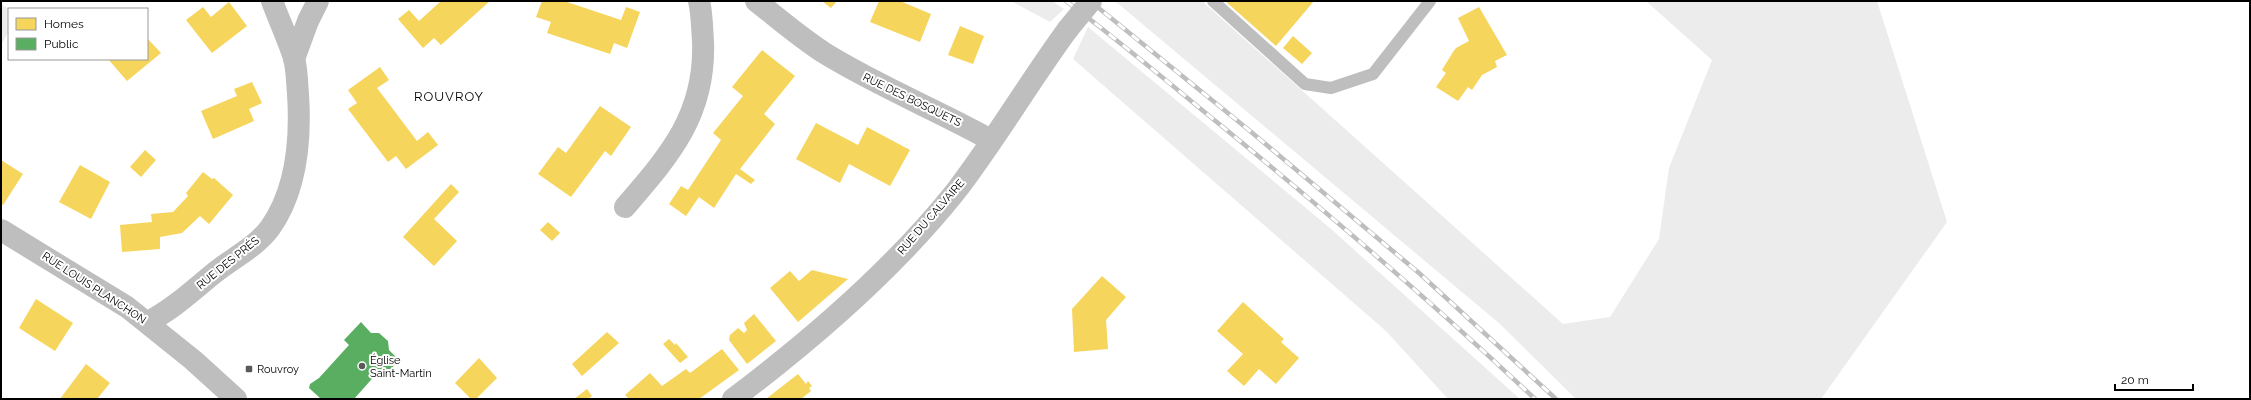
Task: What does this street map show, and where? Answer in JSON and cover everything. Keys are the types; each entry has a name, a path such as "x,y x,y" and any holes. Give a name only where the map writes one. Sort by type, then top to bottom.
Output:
{"street":[{"name":"RUE DES PRÉS","path":"148,322 180,302 255,243 270,228 291,186 298,138 299,114 294,59 272,1"},
{"path":"294,59 308,21 318,1"},
{"path":"625,207 668,156 685,128 695,105 701,81 703,56 699,1"},
{"name":"RUE DES BOSQUETS","path":"756,1 830,57 894,93 942,113 991,140"},
{"name":"RUE DU CALVAIRE","path":"733,399 778,365 890,264 956,190 1068,29 1091,1"},
{"name":"RUE LOUIS PLANCHON","path":"1,230 108,295 148,322 236,399"}],"lane":[{"path":"1213,1 1305,84 1331,88 1373,74 1430,1"}],"shaded area":[{"path":"1011,1 1052,1 1064,9 1050,22"},
{"path":"1115,1 1202,1 1563,324 1610,317 1659,239 1669,168 1712,60 1646,1 1877,1 1947,222 1821,399 1576,399 1500,324"},
{"path":"1,4 8,8 8,33 1,45"},
{"path":"1088,27 1330,228 1520,399 1448,399 1386,331 1073,59"}],"building: Homes":[{"path":"441,1 490,1 441,45 434,38 423,48 398,19 409,10 419,21"},
{"path":"542,1 564,1 621,20 626,7 640,12 627,48 614,43 610,54 547,33 551,22 536,17"},
{"path":"822,1 837,1 831,8"},
{"path":"879,1 900,1 931,14 920,42 870,22"},
{"path":"1225,1 1314,1 1276,46"},
{"path":"229,2 247,26 212,53 186,20 203,7 211,17"},
{"path":"1479,7 1507,55 1495,61 1497,67 1482,75 1472,90 1468,87 1458,101 1436,87 1446,73 1442,70 1453,52 1456,48 1469,41 1458,18"},
{"path":"960,26 984,36 973,64 948,55"},
{"path":"1293,36 1312,53 1302,64 1283,48"},
{"path":"148,39 161,53 127,81 109,60 148,60"},
{"path":"762,50 795,76 764,114 775,124 740,169 755,180 751,184 736,174 714,208 699,197 686,216 669,204 681,186 688,190 721,140 713,133 743,96 732,87"},
{"path":"380,67 389,80 377,88 417,141 428,132 438,145 406,169 396,156 388,162 348,109 357,103 348,90"},
{"path":"252,82 262,103 249,109 254,121 213,139 201,111 237,96 234,89"},
{"path":"600,106 631,127 611,156 605,151 571,197 538,174 558,147 566,153"},
{"path":"816,123 858,145 867,127 910,150 890,186 849,164 840,183 796,159"},
{"path":"145,150 156,160 141,177 130,167"},
{"path":"1,160 23,174 3,205 1,204"},
{"path":"80,165 110,182 91,219 59,202"},
{"path":"203,172 212,179 214,178 233,195 209,224 200,216 182,233 160,237 160,249 122,252 120,225 152,222 151,214 173,212 188,196 186,193"},
{"path":"451,184 459,192 434,219 457,241 434,266 403,237"},
{"path":"548,222 560,233 552,241 540,230"},
{"path":"812,270 848,279 798,322 770,288 790,271 799,281"},
{"path":"1102,276 1126,297 1106,320 1108,349 1074,352 1072,309"},
{"path":"36,299 73,323 55,351 19,328"},
{"path":"1243,302 1284,339 1281,342 1299,358 1276,384 1259,369 1244,386 1227,371 1243,354 1217,331"},
{"path":"754,314 776,341 747,364 729,340 730,335 738,328 744,333 747,330 744,323"},
{"path":"607,332 619,343 582,376 572,364"},
{"path":"669,339 675,345 676,343 688,357 680,363 663,344"},
{"path":"722,349 739,370 699,399 629,399 625,395 650,373 662,386 686,369 690,373"},
{"path":"479,358 497,378 476,399 471,399 455,383"},
{"path":"86,364 110,383 97,399 60,399"},
{"path":"798,374 806,384 808,381 812,386 809,388 811,391 801,399 766,399"},
{"path":"587,389 592,396 588,399 574,399"}],"building: Public":[{"name":"Église Saint-Martin","path":"361,322 371,333 379,333 388,341 389,350 399,360 384,377 378,372 354,399 321,399 309,388 310,384 319,378 349,345 344,340"}],"railway":[{"path":"1066,1 1259,156 1419,293 1535,399"},
{"path":"1090,1 1250,131 1419,273 1556,399"}],"place":[{"name":"Église Saint-Martin","path":"362,366"},
{"name":"Rouvroy","path":"249,369"}],"district":[{"name":"ROUVROY","path":"449,96"}]}
